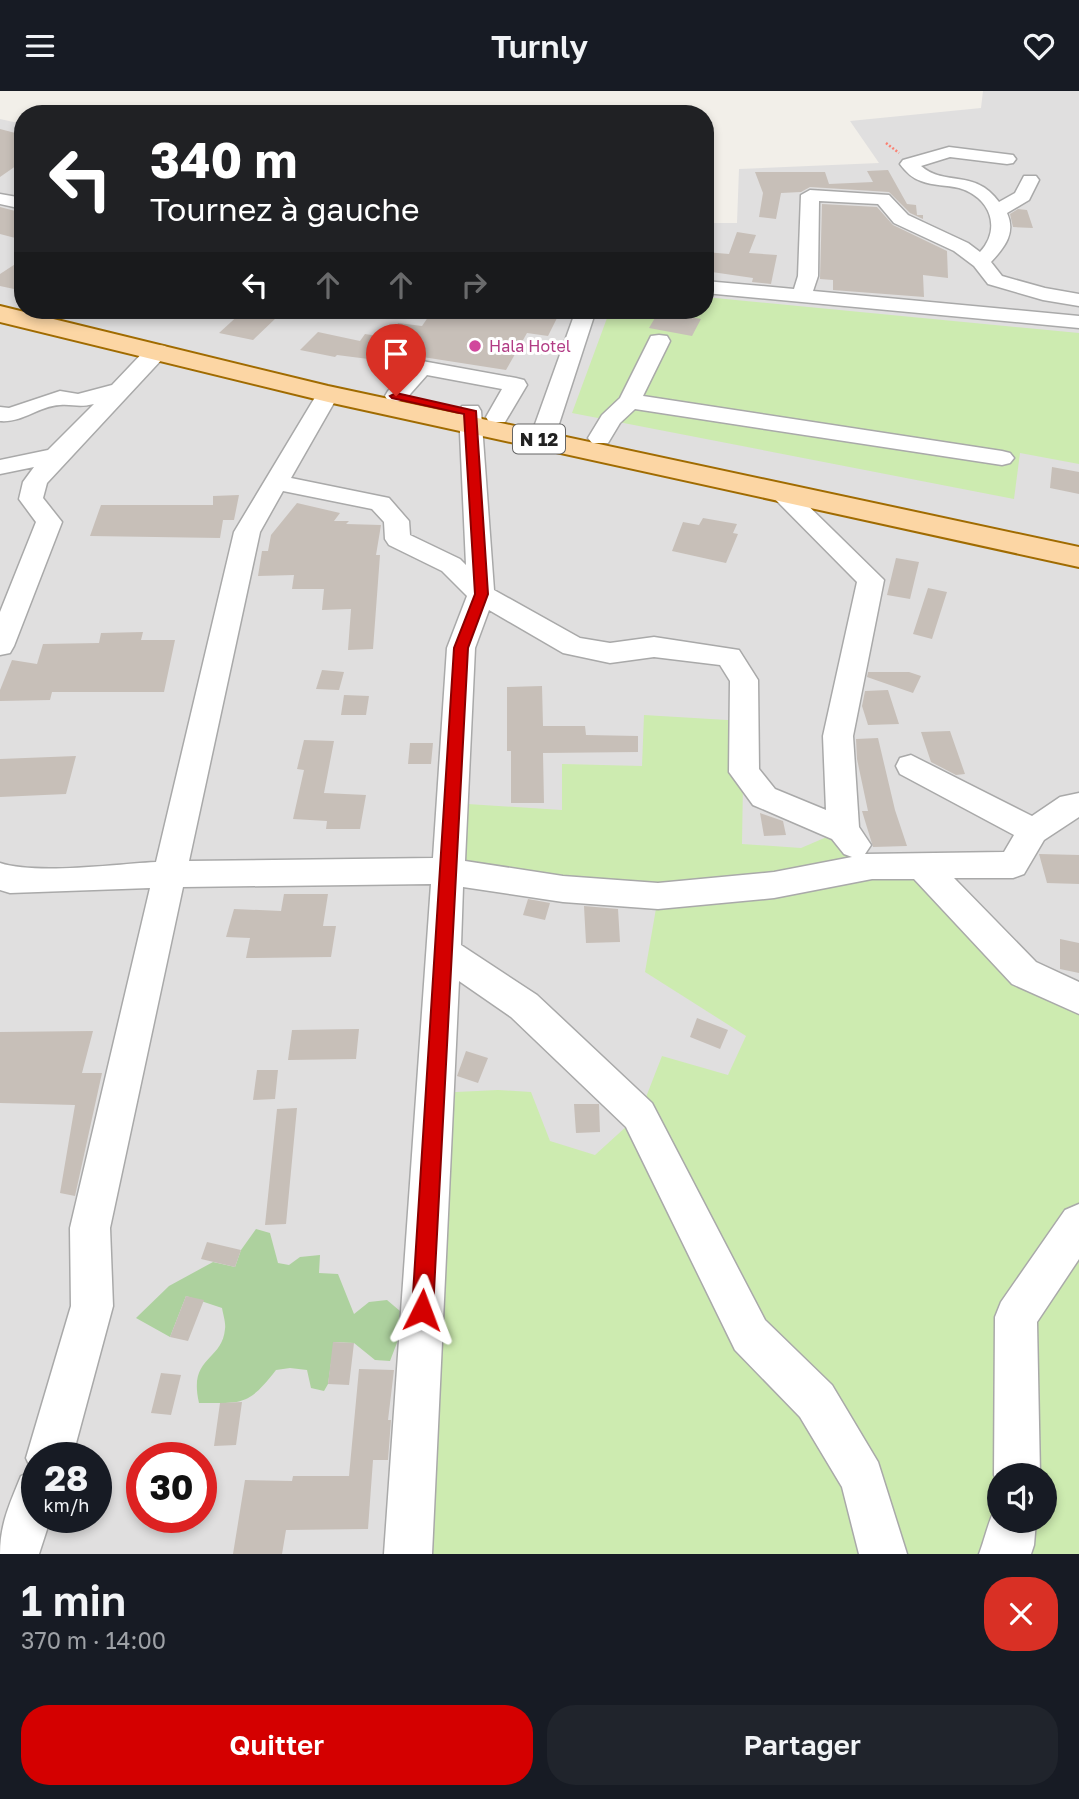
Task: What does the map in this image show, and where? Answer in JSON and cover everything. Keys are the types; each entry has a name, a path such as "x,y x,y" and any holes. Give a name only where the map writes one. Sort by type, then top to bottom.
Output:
{"main road":[{"name":"N 12","path":"21,319 328,394 546,427 600,438 725,472 779,491 1079,557"},
{"name":"N 12","path":"67,319 480,418 725,472 1079,539"}],"street":[{"path":"981,262 1001,241 1002,220 987,194 962,182 935,179 915,172 909,164 949,152 1007,159"},
{"path":"997,211 1023,196 1030,180"},
{"path":"802,295 807,276 810,195 883,199 901,219 961,247 981,262 995,280 1053,296 1079,300"},
{"path":"920,307 932,302 987,292 995,280"},
{"path":"1053,296 1070,286 1079,287"},
{"path":"714,288 1079,322"},
{"path":"546,427 583,319"},
{"path":"600,438 610,420 631,401 659,341"},
{"path":"31,499 35,482 56,456 157,351"},
{"path":"396,396 422,368 516,385 480,418 481,594 461,648 408,1554"},
{"path":"0,414 11,415 60,398 78,401 120,389"},
{"path":"54,1442 92,1306 90,1228 247,532 328,394"},
{"path":"631,401 1002,458"},
{"path":"0,467 56,456"},
{"path":"0,482 31,499 49,522 0,646"},
{"path":"276,482 380,503 396,521 398,538 451,565 481,594 573,646 610,653 654,647 729,657 744,680 744,772 764,797 843,830 872,866"},
{"path":"779,491 871,580 838,736 843,830"},
{"path":"911,766 1033,831"},
{"path":"0,876 10,880 64,880 170,873 448,870 563,889 658,897 774,885 872,866 1013,865 1033,831 1071,805 1079,805"},
{"path":"922,866 1024,973 1079,999"},
{"path":"444,953 524,1006 639,1115 750,1335 816,1401 862,1478 883,1554"},
{"path":"1017,1463 1016,1317 1079,1224"},
{"path":"15,1554 22,1533"},
{"path":"1003,1554 1011,1545 1012,1533"}],"shaded area":[{"path":"983,91 1079,91 1079,1554 0,1554 0,119 14,122 14,319 714,319 714,223 737,223 739,169 879,163 850,121 981,108"}],"green space":[{"path":"714,298 1079,333 1079,464 1020,453 1014,499 572,413 607,319 714,319"},
{"path":"644,715 744,721 742,844 801,848 843,830 872,866 922,866 1079,999 1079,1554 408,1554 435,1093 498,1090 531,1092 550,1141 595,1155 639,1115 662,1056 728,1075 746,1036 645,972 658,897 448,871 452,803 562,810 562,764 642,766"},
{"path":"256,1229 270,1233 278,1263 289,1265 300,1257 320,1255 319,1273 338,1274 354,1314 369,1302 387,1300 400,1311 403,1327 390,1361 375,1360 354,1343 334,1342 328,1384 324,1391 311,1388 307,1370 290,1368 276,1370 258,1390 244,1400 199,1403 198,1376 223,1340 225,1327 222,1308 186,1296 170,1337 136,1318 169,1286 213,1262 235,1267 241,1250"}],"building":[{"path":"0,129 14,133 14,167 0,177"},
{"path":"888,170 907,204 916,205 917,215 923,215 923,219 910,213 889,192 810,187 801,192 781,193 776,219 759,217 763,193 755,172 825,172 829,184 873,182 867,171"},
{"path":"822,204 877,207 893,225 947,251 948,278 923,275 924,297 833,290 833,280 820,279"},
{"path":"0,207 14,211 14,238 0,234"},
{"path":"1018,209 1027,210 1033,228 1013,227 1010,214"},
{"path":"737,232 756,235 749,253 777,255 771,284 752,282 753,278 714,272 714,253 729,254"},
{"path":"14,265 14,289 0,286 0,274"},
{"path":"234,319 275,319 253,340 219,333"},
{"path":"427,319 556,319 548,336 527,333 506,370 397,353 392,362 337,355 335,357 300,350 318,332 360,341 365,334 390,338 398,323 422,326"},
{"path":"654,319 701,319 692,336 649,328"},
{"path":"1052,467 1079,472 1079,494 1050,488"},
{"path":"239,495 234,520 223,520 220,538 90,536 101,505 213,505 213,496"},
{"path":"297,503 340,513 334,521 381,525 376,555 380,555 373,649 348,650 351,609 322,610 324,589 292,589 294,575 258,576 262,551 268,551 271,535"},
{"path":"703,518 737,524 733,533 738,534 726,563 672,551 683,522 699,525"},
{"path":"896,558 919,562 910,599 887,595"},
{"path":"928,588 947,592 932,639 913,634"},
{"path":"143,632 141,640 175,640 164,692 52,692 50,700 0,701 0,690 12,660 37,664 43,644 99,643 101,633"},
{"path":"322,670 344,672 339,690 316,689"},
{"path":"868,672 909,672 921,676 913,693 867,677"},
{"path":"542,686 543,726 585,726 586,735 638,736 638,752 543,753 544,803 511,803 511,751 507,751 507,687"},
{"path":"888,690 899,724 868,725 862,706 865,691"},
{"path":"344,695 369,696 366,715 341,715"},
{"path":"950,731 965,774 956,775 931,762 921,732"},
{"path":"878,738 895,810 907,846 873,847 862,811 868,811 857,759 856,739"},
{"path":"304,740 334,741 324,793 366,795 360,829 326,829 327,821 293,819 304,770 297,769"},
{"path":"410,743 433,743 431,764 408,764"},
{"path":"76,756 66,794 0,797 0,759"},
{"path":"760,813 783,821 786,835 764,836"},
{"path":"1039,854 1079,855 1079,884 1047,883"},
{"path":"284,894 328,894 323,926 336,926 331,957 246,958 250,938 226,937 234,909 281,911"},
{"path":"528,899 550,903 545,920 523,915"},
{"path":"584,906 618,909 620,942 586,943"},
{"path":"1060,939 1079,943 1079,973 1060,969"},
{"path":"697,1018 728,1030 720,1049 690,1037"},
{"path":"359,1029 356,1059 288,1060 292,1030"},
{"path":"93,1031 82,1073 102,1073 75,1196 60,1193 75,1105 0,1103 0,1032"},
{"path":"466,1051 488,1058 478,1083 457,1076"},
{"path":"257,1070 278,1070 275,1099 253,1100"},
{"path":"574,1104 599,1104 600,1132 576,1133"},
{"path":"297,1108 286,1224 265,1225 277,1109"},
{"path":"207,1242 241,1250 235,1267 201,1259"},
{"path":"186,1296 204,1300 188,1341 170,1337"},
{"path":"333,1342 354,1343 349,1385 328,1384"},
{"path":"359,1369 394,1370 388,1420 391,1420 388,1460 373,1460 368,1529 286,1530 282,1554 233,1554 245,1480 292,1481 293,1476 349,1476"},
{"path":"161,1373 181,1375 171,1415 151,1413"},
{"path":"242,1402 236,1445 217,1446 215,1442 220,1403"}],"place":[{"name":"Hala Hotel","path":"475,346"}],"route":[{"path":"396,396 470,411 481,594 461,648 422,1310"}]}
